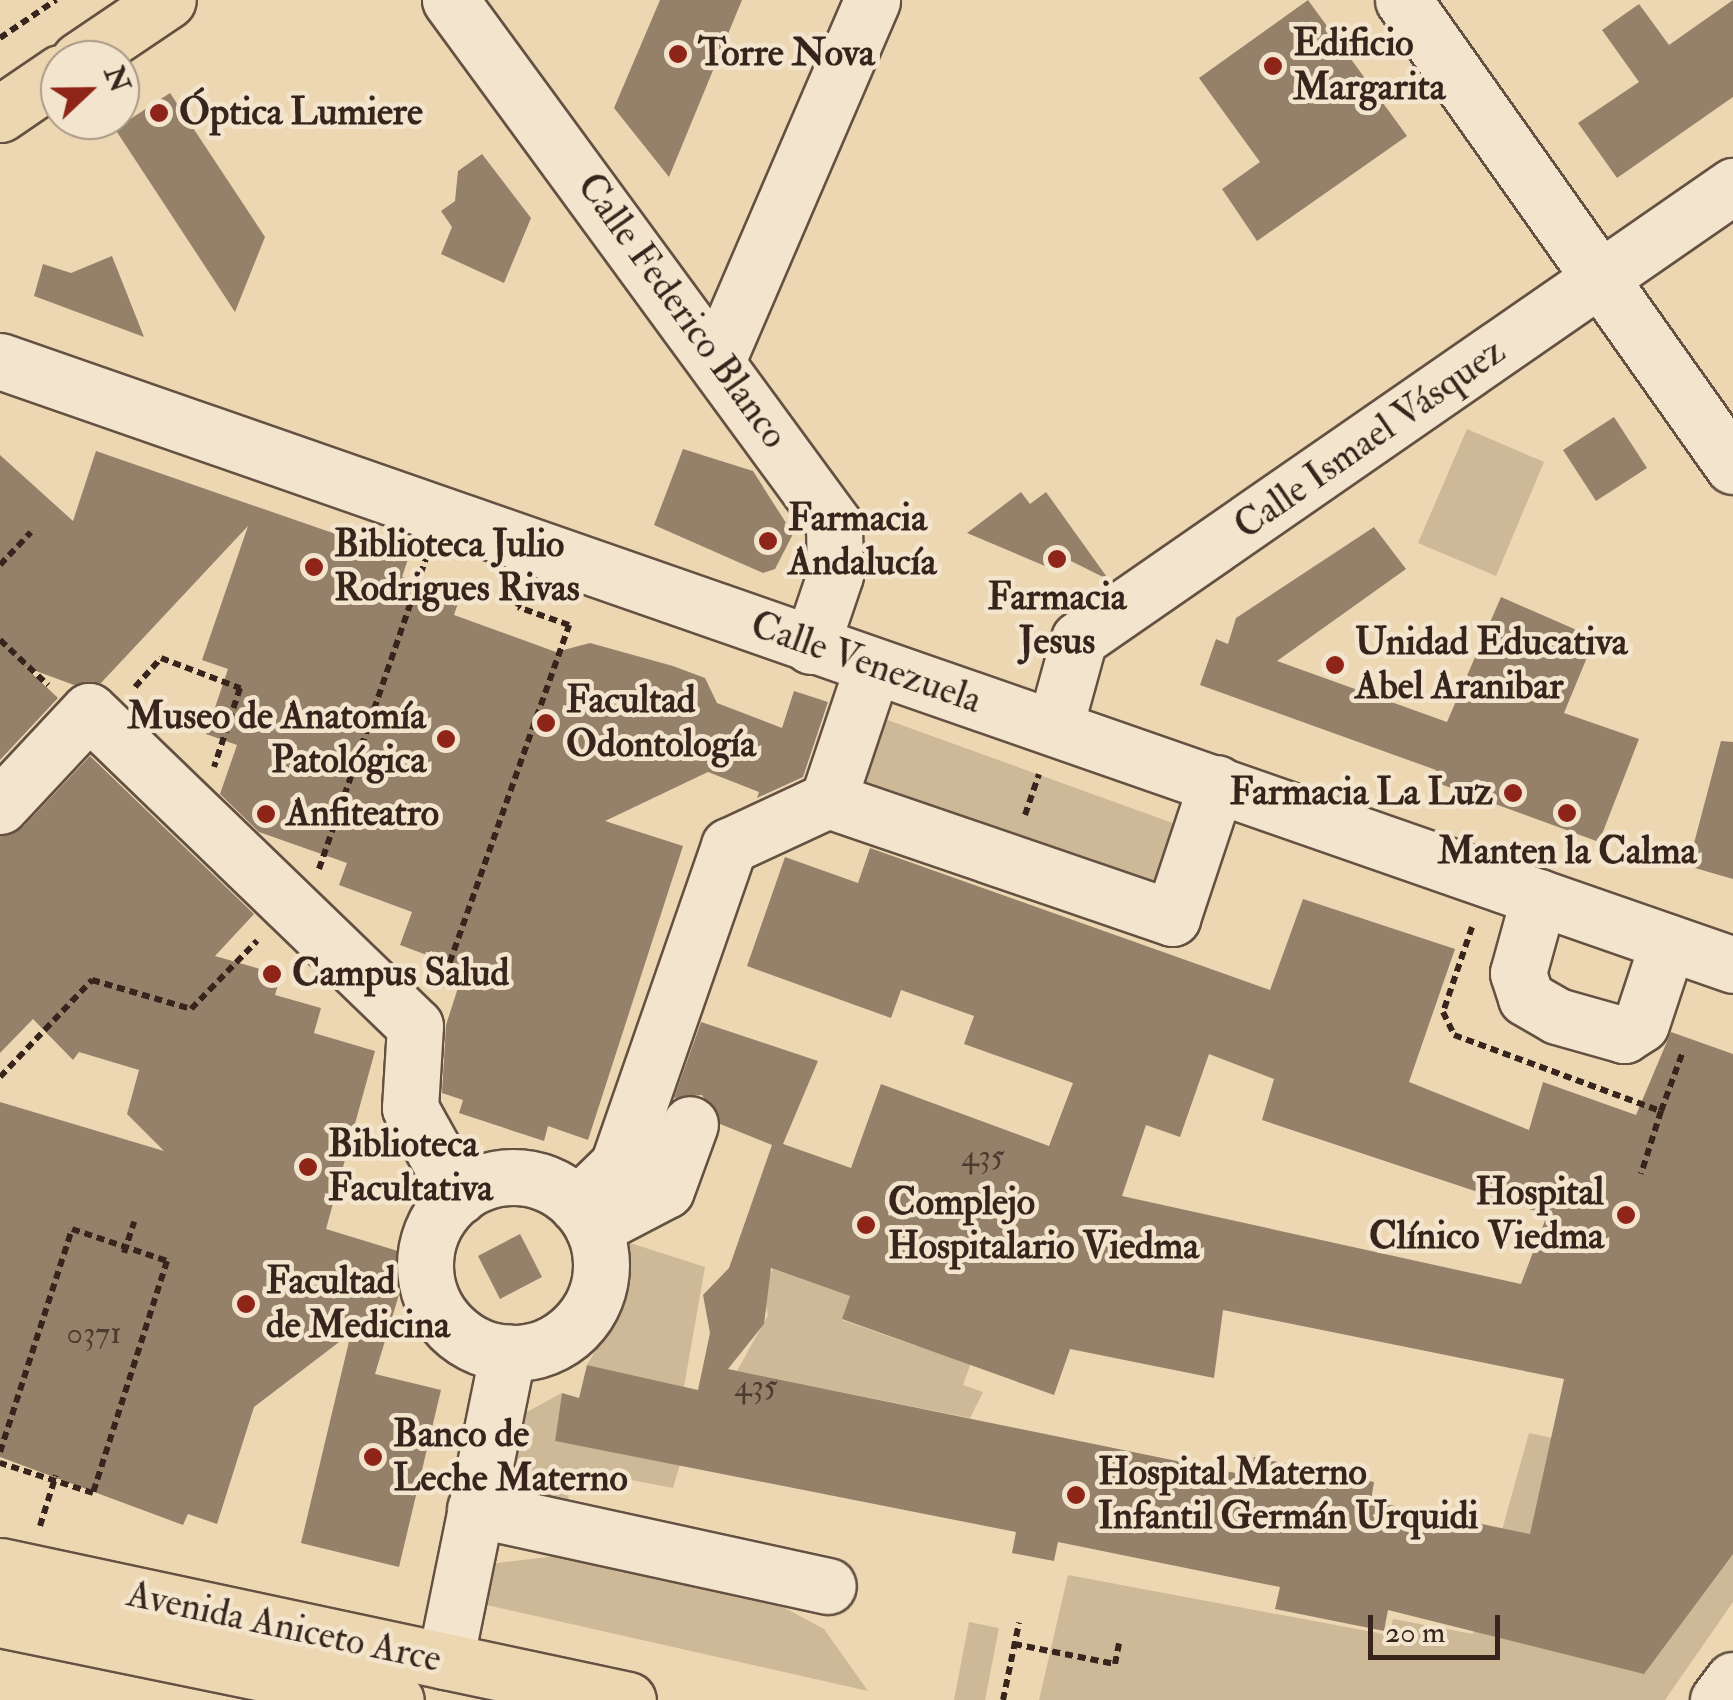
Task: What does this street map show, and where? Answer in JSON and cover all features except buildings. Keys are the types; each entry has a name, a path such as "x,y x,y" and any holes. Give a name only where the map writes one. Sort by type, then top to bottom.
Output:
{"main road":[{"path":"109,40 168,0"},
{"path":"0,114 40,87"},
{"name":"Avenida Aniceto Arce","path":"0,1566 628,1700"},
{"name":"Avenida Aniceto Arce","path":"0,1619 255,1686 396,1700"}],"street":[{"name":"Calle Federico Blanco","path":"450,0 719,356 834,524 835,575 811,646"},
{"path":"719,356 872,0"},
{"path":"1403,0 1733,466"},
{"name":"Calle Ismael Vásquez","path":"1055,726 1079,639 1601,279 1719,211"},
{"name":"Calle Venezuela","path":"0,361 1733,965"},
{"path":"828,800 873,666"},
{"path":"0,806 89,711 415,1026 410,1108 459,1196"},
{"path":"585,1216 618,1165 729,846 828,800 1172,918 1217,783"},
{"path":"1539,897 1518,973 1526,998 1558,1016 1624,1035 1641,1024 1668,942"},
{"path":"585,1216 666,1190 690,1124"},
{"path":"499,1177 529,1178 585,1216 599,1282 590,1310 549,1346 508,1352 466,1340 428,1292 430,1232 459,1196 499,1177"},
{"path":"445,1662 508,1352"},
{"path":"476,1509 828,1586"},
{"path":"1718,1700 1733,1680"}],"path":[{"path":"0,38 56,0"},
{"path":"0,565 31,532"},
{"path":"415,1026 448,977 569,626 518,608 537,550"},
{"path":"212,774 236,701"},
{"path":"1010,862 1055,726"},
{"path":"125,1250 134,1222"},
{"path":"0,1452 72,1229 125,1250 168,1261 93,1494 0,1463"},
{"path":"1002,1700 1019,1623"},
{"path":"1014,1644 1115,1664 1119,1642"}],"shaded area":[{"path":"1467,429 1544,462 1496,576 1418,543"},
{"path":"871,714 1181,826 1158,892 848,780"},
{"path":"624,1241 705,1267 684,1387 587,1365 611,1323"},
{"path":"773,1269 850,1296 842,1320 916,1346 978,1343 963,1385 983,1392 970,1418 737,1371 768,1315 762,1287"},
{"path":"562,1393 555,1441 680,1464 673,1488 574,1469 566,1509 506,1490 523,1414"},
{"path":"1529,1433 1733,1476 1733,1602 1665,1700 1039,1700 1068,1575 1389,1635 1393,1619 1473,1634"},
{"path":"556,1556 783,1607 824,1629 868,1691 482,1604 490,1564"},
{"path":"969,1622 999,1628 985,1700 954,1700"}],"place":[{"name":"Torre Nova","path":"678,54"},
{"name":"Edificio Margarita","path":"1273,66"},
{"name":"Óptica Lumiere","path":"159,113"},
{"name":"Farmacia Andalucía","path":"768,541"},
{"name":"Farmacia Jesus","path":"1057,559"},
{"name":"Biblioteca Julio Rodrigues Rivas","path":"314,567"},
{"name":"Unidad Educativa Abel Aranibar","path":"1335,665"},
{"name":"Facultad Odontología","path":"546,723"},
{"name":"Museo de Anatomía Patológica","path":"446,739"},
{"name":"Farmacia La Luz","path":"1513,793"},
{"name":"Manten la Calma","path":"1567,813"},
{"name":"Anfiteatro","path":"266,814"},
{"name":"Campus Salud","path":"272,974"},
{"name":"Biblioteca Facultativa","path":"308,1167"},
{"name":"Hospital Clínico Viedma","path":"1626,1215"},
{"name":"Complejo Hospitalario Viedma","path":"866,1225"},
{"name":"Facultad de Medicina","path":"246,1304"},
{"name":"Banco de Leche Materno","path":"373,1457"},
{"name":"Hospital Materno Infantil Germán Urquidi","path":"1076,1495"}]}
